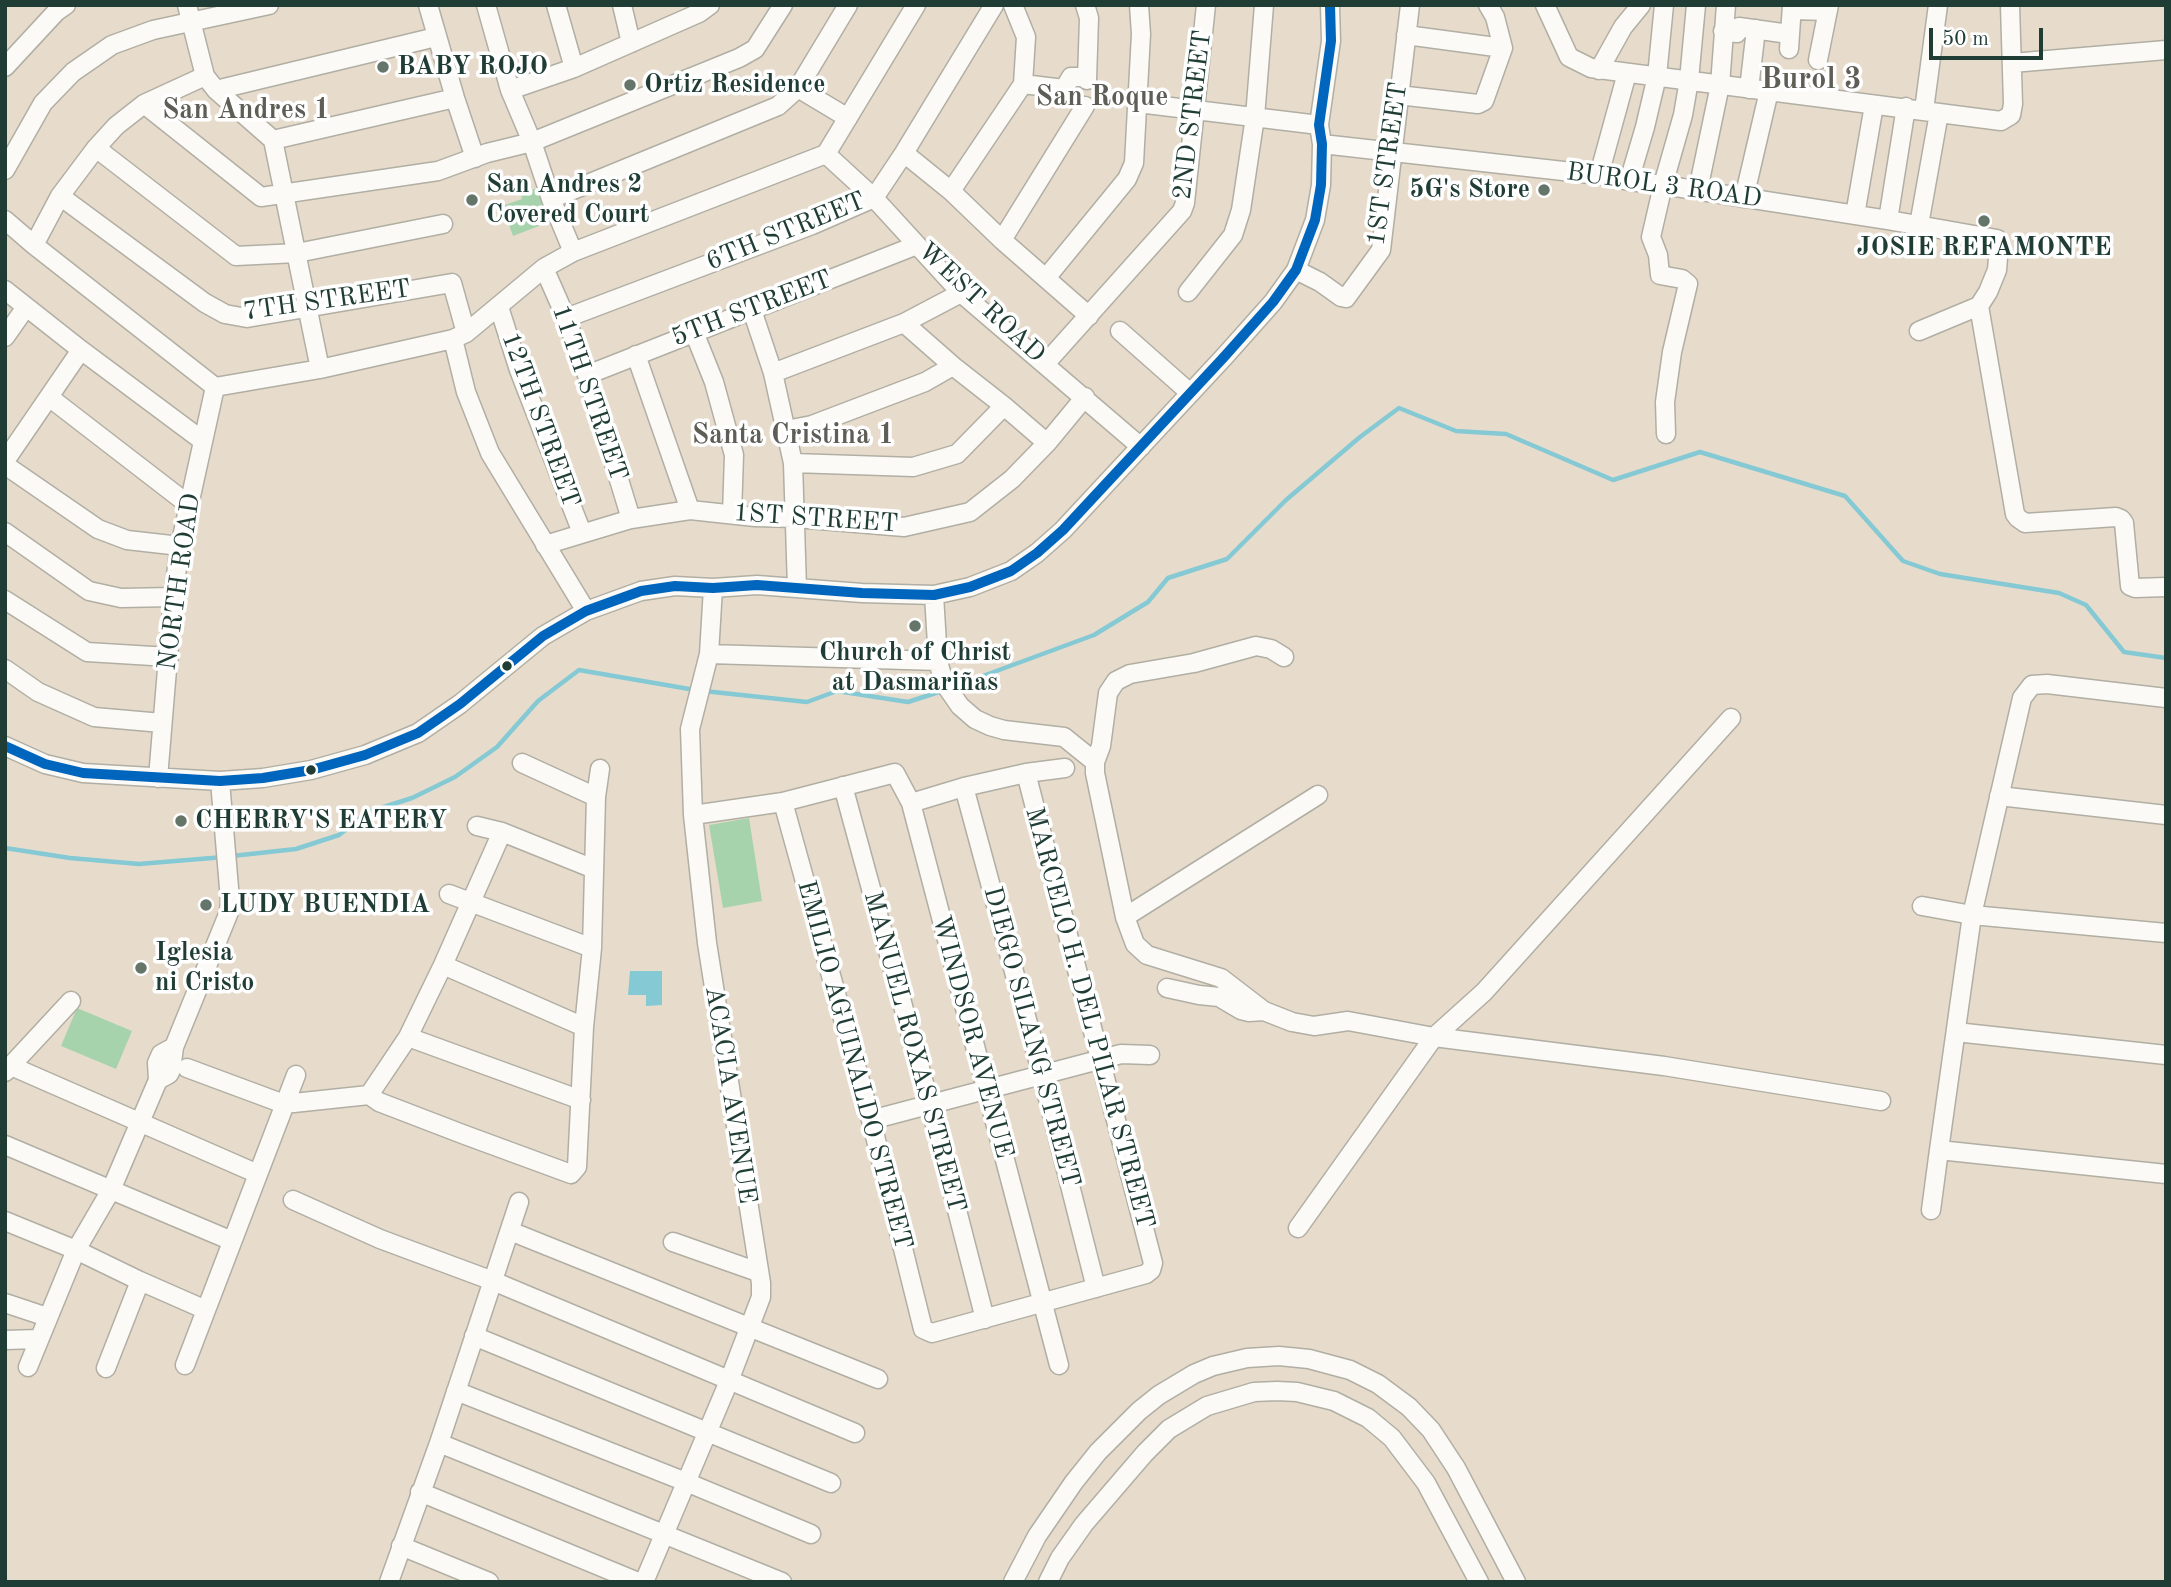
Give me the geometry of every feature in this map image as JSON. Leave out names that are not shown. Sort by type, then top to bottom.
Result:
[{"type":"street","points":[[5,67],[56,12],[66,5]]},
{"type":"street","points":[[5,170],[43,103],[73,72],[112,45],[189,14],[269,5]]},
{"type":"street","points":[[428,5],[475,158]]},
{"type":"street","points":[[486,5],[510,90],[573,252]]},
{"type":"street","points":[[556,5],[574,68]]},
{"type":"street","points":[[622,5],[631,43]]},
{"type":"street","points":[[144,104],[261,197],[438,171],[531,142],[739,58],[755,48],[783,5]]},
{"type":"street","points":[[551,199],[778,106],[797,88],[848,5]]},
{"type":"street","points":[[5,220],[215,387],[320,369],[460,336],[544,268],[573,252],[827,154],[916,5]]},
{"type":"street","name":"6TH STREET","points":[[566,318],[813,225],[874,198],[994,5]]},
{"type":"street","points":[[951,191],[1023,84],[1026,37],[1013,5]]},
{"type":"street","points":[[1023,84],[1064,89],[1071,77],[1087,79],[1088,18],[1085,5]]},
{"type":"street","points":[[1046,278],[1128,179],[1134,163],[1141,34],[1139,5]]},
{"type":"street","name":"2ND STREET","points":[[1045,364],[1182,211],[1188,195],[1206,5]]},
{"type":"street","points":[[1188,292],[1233,235],[1241,209],[1255,117],[1264,5]]},
{"type":"street","points":[[5,746],[45,764],[83,773],[220,781],[311,770],[365,755],[418,733],[460,704],[543,636],[586,611],[641,591],[675,586],[713,588],[757,585],[862,593],[934,594],[970,587],[1011,571],[1063,530],[1224,357],[1273,302],[1296,270],[1315,220],[1321,186],[1322,145],[1319,125],[1331,41],[1330,5]]},
{"type":"street","name":"1ST STREET","points":[[1296,270],[1346,298],[1381,250],[1410,5]]},
{"type":"street","points":[[1398,95],[1481,103],[1486,97],[1503,48],[1495,17],[1488,5]]},
{"type":"street","points":[[1599,70],[1623,27],[1641,5]]},
{"type":"street","points":[[1629,181],[1657,76],[1664,5]]},
{"type":"street","points":[[1666,434],[1665,402],[1672,352],[1688,284],[1682,279],[1660,275],[1658,255],[1651,237],[1662,185],[1680,129],[1689,80],[1696,5]]},
{"type":"street","points":[[1698,190],[1720,85],[1726,5]]},
{"type":"street","points":[[1919,225],[1923,110],[1938,5]]},
{"type":"street","points":[[1549,7],[1569,57],[1599,70],[2001,121],[2011,115],[2014,104],[2010,5]]},
{"type":"street","points":[[510,90],[574,68],[702,8]]},
{"type":"street","points":[[1723,31],[1737,33],[1739,27],[1756,29],[1789,41],[1792,8],[1828,8],[1818,60]]},
{"type":"street","points":[[189,14],[211,83],[273,140],[320,369]]},
{"type":"street","points":[[1749,89],[1756,29]]},
{"type":"street","points":[[1406,35],[1503,48]]},
{"type":"street","points":[[34,245],[60,196],[96,148],[116,126],[144,104],[211,83],[436,37]]},
{"type":"street","points":[[2012,63],[2166,50]]},
{"type":"street","points":[[1599,175],[1627,74]]},
{"type":"street","points":[[797,88],[848,118]]},
{"type":"street","points":[[1744,198],[1769,91]]},
{"type":"street","points":[[273,140],[455,98]]},
{"type":"street","points":[[1138,103],[1319,125]]},
{"type":"street","points":[[1856,215],[1874,104]]},
{"type":"street","points":[[1002,240],[1085,106]]},
{"type":"street","points":[[1888,220],[1923,110]]},
{"type":"street","name":"BUROL 3 ROAD","points":[[1322,145],[1599,175],[1990,237],[1997,239],[1999,246],[1997,270],[1979,306]]},
{"type":"street","points":[[96,148],[236,256],[297,253],[443,224]]},
{"type":"street","points":[[904,153],[951,191],[1088,316]]},
{"type":"street","name":"WEST ROAD","points":[[827,154],[874,198],[961,293],[1141,447]]},
{"type":"street","name":"7TH STREET","points":[[60,196],[205,303],[225,314],[247,318],[452,283],[460,336]]},
{"type":"street","name":"5TH STREET","points":[[587,375],[917,245]]},
{"type":"street","name":"11TH STREET","points":[[544,268],[587,375],[631,519]]},
{"type":"street","points":[[5,290],[203,441]]},
{"type":"street","points":[[773,373],[904,323],[961,293]]},
{"type":"street","points":[[1919,331],[1979,306],[2015,514],[2025,523],[2116,517],[2121,519],[2124,523],[2130,586],[2166,587]]},
{"type":"street","points":[[5,337],[26,307]]},
{"type":"street","name":"12TH STREET","points":[[499,307],[519,369],[582,533]]},
{"type":"street","points":[[752,310],[773,373],[793,463],[797,588]]},
{"type":"street","points":[[904,323],[1047,443]]},
{"type":"street","points":[[1120,331],[1189,393]]},
{"type":"street","points":[[694,332],[714,382],[734,455],[732,514]]},
{"type":"street","points":[[460,336],[466,392],[490,453],[586,611]]},
{"type":"street","points":[[81,350],[5,463],[98,529],[127,540],[180,546]]},
{"type":"street","points":[[636,355],[690,510]]},
{"type":"street","points":[[786,430],[812,425],[913,387],[953,366]]},
{"type":"street","name":"NORTH ROAD","points":[[159,778],[173,597],[180,546],[215,387]]},
{"type":"street","points":[[48,397],[189,505]]},
{"type":"street","name":"1ST STREET","points":[[545,545],[631,519],[690,510],[904,527],[970,512],[1012,480],[1085,397]]},
{"type":"street","points":[[793,463],[912,467],[957,454],[1004,406]]},
{"type":"street","points":[[5,532],[89,591],[121,598],[173,597]]},
{"type":"street","name":"ACACIA AVENUE","points":[[644,1582],[729,1381],[761,1297],[761,1283],[706,943],[693,815],[690,741],[709,654],[713,588]]},
{"type":"street","points":[[934,594],[938,661],[944,683],[960,706],[975,719],[1004,730],[1064,737],[1095,762]]},
{"type":"street","points":[[5,600],[87,652],[169,657]]},
{"type":"street","points":[[1284,657],[1271,649],[1256,646],[1194,663],[1130,674],[1116,681],[1108,694],[1095,772],[1125,917],[1135,944],[1147,955],[1221,978],[1264,1011],[1292,1022],[1314,1026],[1348,1021],[1434,1037],[1664,1066],[1881,1101]]},
{"type":"street","points":[[709,654],[938,661]]},
{"type":"street","points":[[5,669],[38,692],[93,717],[162,723]]},
{"type":"street","points":[[1931,1210],[1972,915],[2022,698],[2032,685],[2047,684],[2166,698]]},
{"type":"street","points":[[1298,1228],[1434,1037],[1483,992],[1731,718]]},
{"type":"street","points":[[522,763],[596,797]]},
{"type":"street","points":[[911,803],[964,788],[1065,768]]},
{"type":"street","points":[[187,1068],[284,1104],[369,1096],[571,1174],[577,1167],[584,1027],[592,948],[596,797],[600,769]]},
{"type":"street","name":"WINDSOR AVENUE","points":[[843,786],[895,773],[911,803],[1059,1366]]},
{"type":"street","name":"MARCELO H. DEL PILAR STREET","points":[[1026,774],[1153,1263],[1146,1274],[1096,1288]]},
{"type":"street","points":[[29,1367],[76,1250],[111,1190],[159,1080],[171,1070],[174,1046],[226,923],[230,900],[220,781]]},
{"type":"street","points":[[693,815],[783,802],[843,786]]},
{"type":"street","name":"MANUEL ROXAS STREET","points":[[843,786],[985,1319]]},
{"type":"street","name":"DIEGO SILANG STREET","points":[[964,788],[1042,1075],[1096,1288]]},
{"type":"street","points":[[1125,917],[1318,795]]},
{"type":"street","points":[[1999,796],[2166,816]]},
{"type":"street","name":"EMILIO AGUINALDO STREET","points":[[783,802],[871,1120],[923,1329],[932,1333],[985,1319]]},
{"type":"street","points":[[477,826],[502,832],[594,869]]},
{"type":"street","points":[[369,1096],[408,1037],[502,832]]},
{"type":"street","points":[[449,894],[592,948]]},
{"type":"street","points":[[1922,906],[1972,915],[2166,933]]},
{"type":"street","points":[[443,965],[584,1027]]},
{"type":"street","points":[[1167,988],[1219,997],[1249,1012],[1264,1011]]},
{"type":"street","points":[[71,1001],[8,1069],[258,1174]]},
{"type":"street","points":[[1956,1032],[2166,1055]]},
{"type":"street","points":[[408,1037],[581,1100]]},
{"type":"street","points":[[871,1120],[1121,1054],[1150,1055]]},
{"type":"street","points":[[185,1365],[296,1075]]},
{"type":"street","points":[[5,1145],[232,1241]]},
{"type":"street","points":[[1939,1150],[2166,1174]]},
{"type":"street","points":[[293,1200],[380,1239],[493,1281],[855,1433]]},
{"type":"street","points":[[389,1582],[439,1443],[519,1202]]},
{"type":"street","points":[[5,1221],[76,1250],[140,1282],[206,1310]]},
{"type":"street","points":[[510,1231],[878,1379]]},
{"type":"street","points":[[673,1242],[758,1272]]},
{"type":"street","points":[[106,1368],[140,1282]]},
{"type":"street","points":[[985,1319],[1096,1288]]},
{"type":"street","points":[[5,1303],[47,1317]]},
{"type":"street","points":[[474,1336],[831,1483]]},
{"type":"street","points":[[5,1340],[38,1339]]},
{"type":"street","points":[[1013,1582],[1037,1536],[1074,1482],[1139,1411],[1159,1395],[1213,1366],[1247,1358],[1279,1356],[1308,1359],[1350,1370],[1378,1384],[1409,1407],[1431,1430],[1456,1468],[1516,1582]]},
{"type":"street","points":[[456,1391],[811,1534]]},
{"type":"street","points":[[1048,1582],[1060,1558],[1084,1524],[1169,1429],[1207,1406],[1242,1395],[1278,1391],[1297,1392],[1334,1401],[1368,1418],[1392,1438],[1426,1483],[1479,1582]]},
{"type":"street","points":[[439,1443],[782,1582]]},
{"type":"street","points":[[420,1492],[638,1582]]},
{"type":"street","points":[[401,1546],[459,1576],[489,1582]]},
{"type":"green space","points":[[544,185],[557,219],[513,236],[502,206],[522,199],[521,194]]},
{"type":"green space","points":[[749,818],[762,901],[723,908],[709,825]]},
{"type":"green space","points":[[77,1008],[132,1031],[116,1069],[61,1046]]},
{"type":"water","points":[[630,971],[662,971],[662,1005],[646,1006],[646,995],[628,995]]},
{"type":"waterway","points":[[953,687],[1094,635],[1148,602],[1168,578],[1227,559],[1286,500],[1360,437],[1399,408],[1456,431],[1506,434],[1613,480],[1700,452],[1845,496],[1903,561],[1940,574],[2059,593],[2086,605],[2124,652],[2166,658]]},
{"type":"waterway","points":[[232,856],[296,849],[339,835],[368,812],[412,798],[455,777],[497,747],[538,701],[579,670],[695,690]]},
{"type":"waterway","points":[[704,691],[807,702],[837,691],[908,702],[945,690]]},
{"type":"waterway","points":[[5,848],[70,858],[139,864],[224,857]]},
{"type":"transit line","points":[[5,746],[45,764],[83,773],[220,781],[263,778],[311,770],[365,755],[418,733],[460,704],[543,636],[586,611],[641,591],[675,586],[713,588],[757,585],[934,595],[970,587],[1011,571],[1063,530],[1224,357],[1273,302],[1296,270],[1315,220],[1321,185],[1322,144],[1319,125],[1331,41],[1330,5]]},
{"type":"place","name":"BABY ROJO","points":[[383,67]]},
{"type":"place","name":"Ortiz Residence","points":[[630,85]]},
{"type":"place","name":"5G's Store","points":[[1544,190]]},
{"type":"place","name":"San Andres 2 Covered Court","points":[[472,200]]},
{"type":"place","name":"JOSIE REFAMONTE","points":[[1984,221]]},
{"type":"place","name":"Church of Christ at Dasmariñas","points":[[915,626]]},
{"type":"place","name":"CHERRY'S EATERY","points":[[181,821]]},
{"type":"place","name":"LUDY BUENDIA","points":[[206,905]]},
{"type":"place","name":"Iglesia ni Cristo","points":[[141,968]]},
{"type":"district","name":"Burol 3","points":[[1811,80]]},
{"type":"district","name":"San Roque","points":[[1102,98]]},
{"type":"district","name":"San Andres 1","points":[[246,111]]},
{"type":"district","name":"Santa Cristina 1","points":[[793,436]]}]
